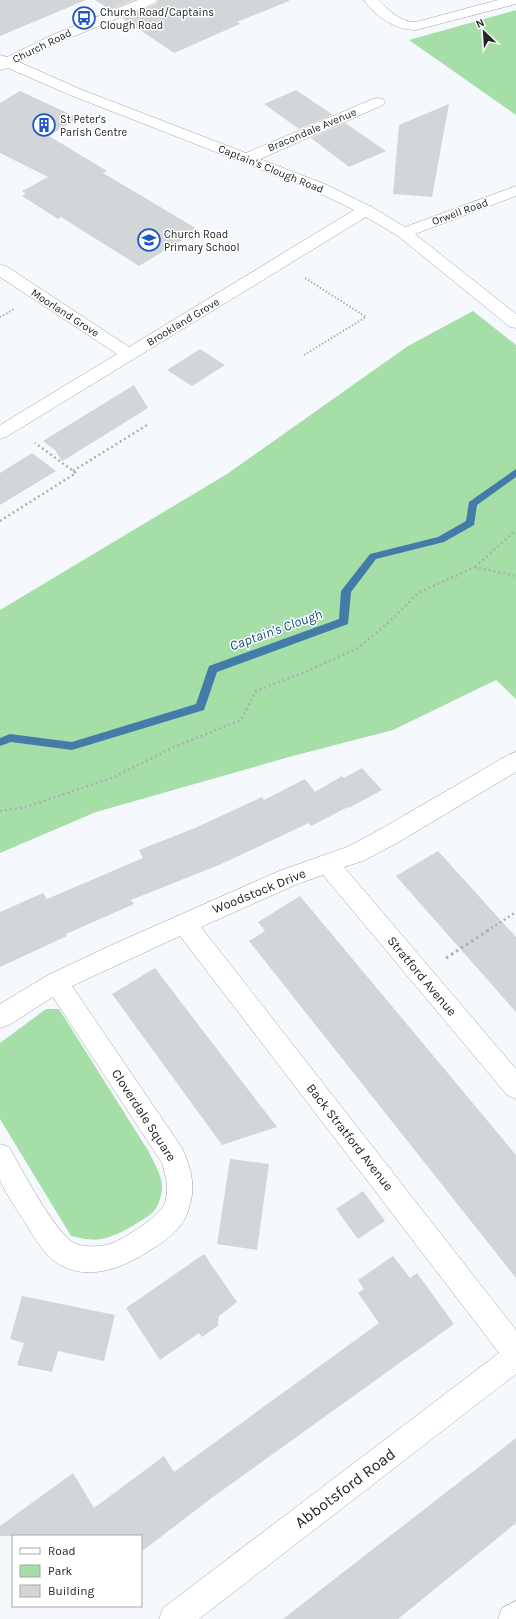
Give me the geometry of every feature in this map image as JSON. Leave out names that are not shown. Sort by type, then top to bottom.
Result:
[{"type":"street","name":"Church Road","points":[[3,62],[70,32],[150,0]]},
{"type":"street","points":[[371,0],[396,23],[416,26],[514,0]]},
{"type":"street","name":"Captain's Clough Road","points":[[3,62],[75,92],[319,187],[366,210],[404,233],[516,323]]},
{"type":"street","name":"Bracondale Avenue","points":[[246,159],[378,102]]},
{"type":"street","name":"Orwell Road","points":[[404,233],[516,191]]},
{"type":"street","name":"Brookland Grove","points":[[6,430],[366,210]]},
{"type":"street","name":"Moorland Grove","points":[[0,270],[130,355]]},
{"type":"street","name":"Woodstock Drive","points":[[0,1017],[56,982],[184,923],[287,878],[328,865],[355,854],[389,836],[516,761]]},
{"type":"street","name":"Stratford Avenue","points":[[328,865],[516,1087]]},
{"type":"street","name":"Back Stratford Avenue","points":[[184,923],[516,1352]]},
{"type":"street","name":"Cloverdale Square","points":[[0,1156],[47,1234],[63,1252],[86,1260],[110,1257],[136,1245],[161,1228],[174,1212],[180,1194],[180,1175],[173,1157],[56,982]]},
{"type":"street","name":"Abbotsford Road","points":[[174,1619],[516,1357]]},
{"type":"street","points":[[512,1619],[516,1616]]},
{"type":"path","points":[[281,262],[366,317],[304,355]]},
{"type":"path","points":[[73,471],[147,425]]},
{"type":"path","points":[[0,521],[76,473],[6,430]]},
{"type":"path","points":[[0,811],[26,807],[112,778],[174,747],[240,720],[256,691],[358,648],[389,622],[418,593],[475,567],[516,530]]},
{"type":"path","points":[[475,567],[516,576]]},
{"type":"path","points":[[421,975],[516,912]]},
{"type":"green space","points":[[516,10],[516,115],[409,40]]},
{"type":"green space","points":[[473,311],[516,345],[516,699],[496,680],[393,730],[289,757],[96,812],[0,853],[0,610],[227,474],[408,346]]},
{"type":"green space","points":[[46,1009],[59,1009],[149,1152],[161,1178],[161,1193],[155,1210],[130,1228],[107,1238],[94,1240],[71,1236],[0,1119],[0,1043]]},
{"type":"building","points":[[0,0],[86,0],[0,36]]},
{"type":"building","points":[[95,0],[134,0],[110,10]]},
{"type":"building","points":[[158,0],[289,1],[237,22],[240,24],[174,53],[122,18],[156,4]]},
{"type":"building","points":[[296,90],[333,115],[299,129],[264,104]]},
{"type":"building","points":[[20,91],[78,118],[49,136],[107,171],[103,173],[199,230],[139,266],[61,217],[58,219],[22,196],[26,194],[22,191],[48,177],[0,153],[0,103]]},
{"type":"building","points":[[449,104],[432,197],[393,194],[399,125]]},
{"type":"building","points":[[345,123],[386,151],[349,167],[311,138]]},
{"type":"building","points":[[200,349],[225,365],[192,386],[167,370]]},
{"type":"building","points":[[134,385],[148,408],[66,459],[62,461],[55,450],[43,441]]},
{"type":"building","points":[[32,453],[56,471],[0,505],[0,473]]},
{"type":"building","points":[[362,768],[382,790],[311,826],[309,823],[219,865],[131,900],[134,904],[66,934],[67,936],[0,967],[0,912],[43,893],[47,899],[143,858],[139,850],[195,828],[262,797],[264,800],[305,779],[315,792],[342,776],[344,778]]},
{"type":"building","points":[[438,851],[516,937],[516,1012],[396,876]]},
{"type":"building","points":[[300,896],[516,1155],[516,1278],[249,941],[265,931],[258,922]]},
{"type":"building","points":[[155,968],[277,1127],[222,1145],[112,994]]},
{"type":"building","points":[[230,1159],[269,1164],[257,1250],[217,1244]]},
{"type":"building","points":[[363,1191],[385,1221],[358,1239],[336,1209]]},
{"type":"building","points":[[204,1254],[237,1302],[219,1316],[218,1326],[202,1337],[199,1333],[160,1360],[126,1308]]},
{"type":"building","points":[[393,1256],[410,1278],[417,1273],[454,1324],[213,1497],[142,1551],[142,1535],[0,1536],[0,1526],[73,1473],[94,1508],[164,1456],[174,1472],[379,1323],[358,1293],[364,1289],[358,1280]]},
{"type":"building","points":[[22,1296],[115,1315],[104,1361],[58,1351],[52,1372],[17,1365],[24,1343],[10,1339]]},
{"type":"building","points":[[516,1438],[516,1523],[398,1619],[283,1619]]},
{"type":"waterway","name":"Captain's Clough","points":[[0,742],[10,738],[72,746],[200,707],[213,669],[344,621],[346,591],[373,556],[441,540],[471,523],[472,504],[516,472]]},
{"type":"place","name":"Church Road/Captains Clough Road","points":[[84,18]]},
{"type":"place","name":"St Peter's Parish Centre","points":[[44,125]]},
{"type":"place","name":"Church Road Primary School","points":[[149,240]]}]
